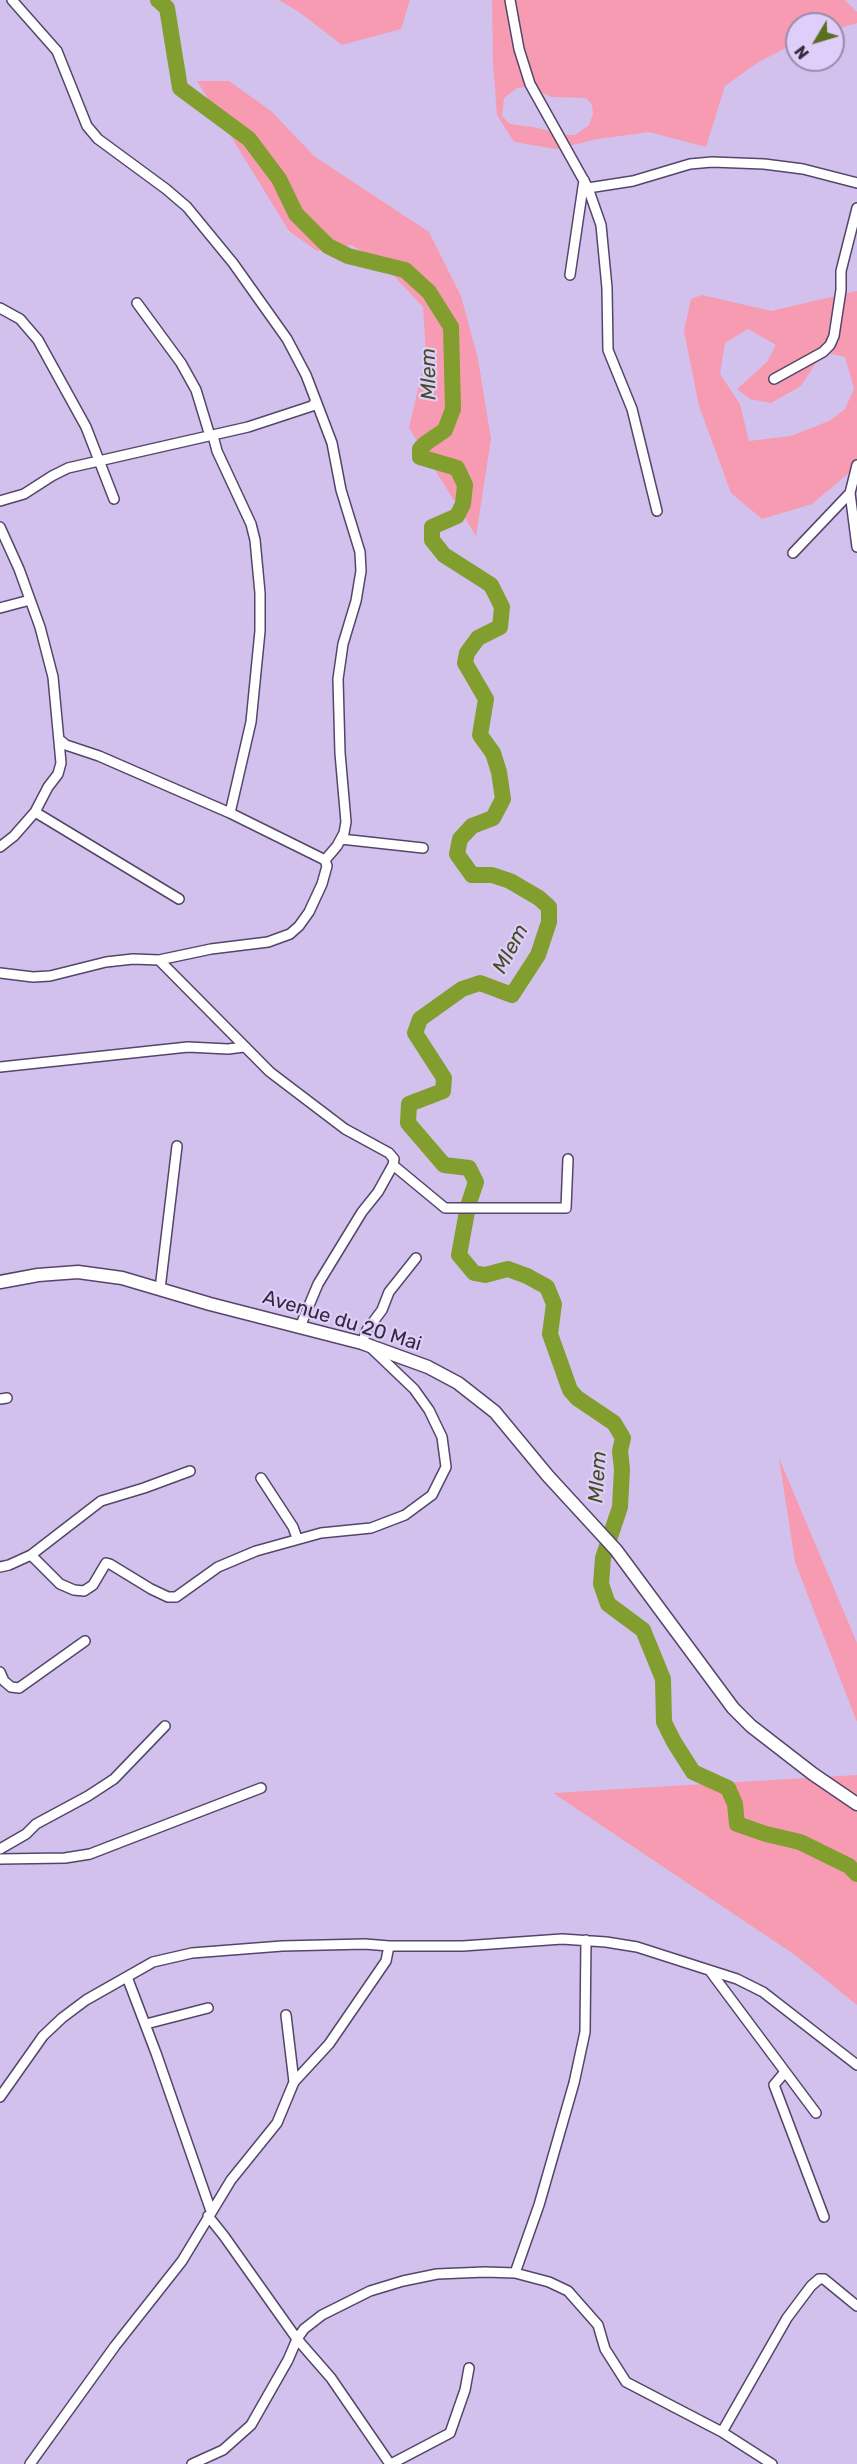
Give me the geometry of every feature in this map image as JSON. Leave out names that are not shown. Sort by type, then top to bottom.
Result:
[{"type":"main road","name":"Avenue du 20 Mai","points":[[0,1282],[38,1275],[78,1272],[122,1278],[210,1304],[365,1344],[428,1367],[458,1383],[484,1402],[611,1545],[733,1708],[751,1726],[813,1774],[857,1804]]},
{"type":"street","points":[[12,0],[57,51],[87,126],[98,139],[187,207],[233,263],[287,339],[306,375],[332,443],[349,524],[360,552],[360,562],[356,602],[343,644],[338,679],[340,753],[346,822],[341,839],[325,860]]},
{"type":"street","points":[[510,0],[519,49],[530,84],[586,184],[601,225],[607,288],[608,350],[632,409],[657,511]]},
{"type":"street","points":[[586,184],[633,181],[690,164],[712,162],[764,164],[803,169],[857,183]]},
{"type":"street","points":[[570,275],[586,184]]},
{"type":"street","points":[[774,379],[823,352],[830,345],[834,336],[841,271],[857,208]]},
{"type":"street","points":[[137,303],[162,335],[196,390],[217,451],[251,524],[255,540],[260,593],[260,631],[251,722],[230,813]]},
{"type":"street","points":[[0,308],[20,319],[38,340],[69,393],[101,462],[114,499]]},
{"type":"street","points":[[0,501],[24,494],[68,468],[212,436],[300,411],[312,406],[316,401]]},
{"type":"street","points":[[857,465],[850,493],[857,547]]},
{"type":"street","points":[[793,553],[850,493]]},
{"type":"street","points":[[0,527],[8,541],[30,600],[53,677],[61,763],[58,774],[48,787],[35,812],[14,836],[0,847]]},
{"type":"street","points":[[0,608],[30,600]]},
{"type":"street","points":[[0,973],[33,977],[50,976],[106,962],[133,959],[159,960],[211,949],[268,942],[290,934],[299,926],[315,898],[327,866],[325,860],[230,813],[99,756],[66,745],[60,740]]},
{"type":"street","points":[[35,812],[179,899]]},
{"type":"street","points":[[341,839],[423,848]]},
{"type":"street","points":[[159,960],[270,1072],[310,1105],[345,1129],[389,1153],[394,1159],[393,1165],[318,1284],[300,1327]]},
{"type":"street","points":[[0,1067],[188,1047],[228,1049],[244,1047]]},
{"type":"street","points":[[160,1288],[177,1146]]},
{"type":"street","points":[[393,1165],[445,1208],[567,1208],[568,1159]]},
{"type":"street","points":[[31,1555],[60,1584],[74,1590],[84,1591],[93,1585],[106,1563],[151,1589],[168,1597],[176,1597],[218,1567],[256,1551],[297,1538],[371,1527],[405,1515],[432,1495],[446,1467],[442,1437],[429,1410],[414,1389],[365,1344],[370,1324],[382,1310],[388,1292],[416,1258]]},
{"type":"street","points":[[0,1567],[31,1555],[101,1501],[190,1471]]},
{"type":"street","points":[[261,1478],[297,1538]]},
{"type":"street","points":[[0,1672],[4,1681],[11,1687],[19,1689],[85,1641]]},
{"type":"street","points":[[0,1849],[26,1834],[36,1824],[114,1779],[165,1726]]},
{"type":"street","points":[[0,1859],[65,1858],[90,1854],[261,1788]]},
{"type":"street","points":[[515,2273],[539,2205],[576,2073],[585,2032],[586,1940]]},
{"type":"street","points":[[0,2097],[43,2036],[86,2000],[153,1962],[192,1953],[282,1946],[365,1944],[463,1946],[515,1941],[586,1940],[637,1947],[737,1979],[763,1992],[857,2065]]},
{"type":"street","points":[[30,2464],[115,2346],[182,2261],[231,2180],[277,2123],[294,2082],[329,2044],[386,1961],[389,1946]]},
{"type":"street","points":[[710,1970],[816,2114]]},
{"type":"street","points":[[127,1977],[146,2024],[209,2213],[297,2339],[331,2378],[390,2464],[450,2433],[465,2390],[469,2368]]},
{"type":"street","points":[[146,2024],[208,2008]]},
{"type":"street","points":[[286,2015],[294,2082]]},
{"type":"street","points":[[785,2072],[774,2085],[824,2217]]},
{"type":"street","points":[[192,2464],[223,2450],[251,2425],[288,2360],[297,2339],[304,2329],[322,2315],[370,2291],[437,2274],[515,2273],[549,2282],[568,2291],[598,2325],[605,2349],[626,2382],[722,2432],[772,2464]]},
{"type":"street","points":[[722,2432],[787,2318],[811,2286],[819,2279],[824,2279],[857,2306]]},
{"type":"shaded area","points":[[279,0],[410,0],[401,29],[342,45],[299,12]]},
{"type":"shaded area","points":[[492,0],[845,0],[857,12],[857,23],[845,26],[845,12],[785,12],[785,48],[757,63],[725,86],[706,147],[649,132],[598,139],[556,149],[514,142],[497,115]],"holes":[[[526,87],[552,97],[586,98],[592,105],[593,114],[589,125],[575,135],[510,124],[502,116],[504,98],[517,88]]]},
{"type":"shaded area","points":[[197,81],[229,81],[271,111],[314,156],[429,232],[461,296],[478,359],[491,439],[476,536],[409,428],[426,354],[423,307],[382,263],[351,245],[317,251],[289,231]]},
{"type":"shaded area","points":[[857,291],[857,466],[812,504],[762,519],[731,493],[699,406],[684,331],[691,299],[702,295],[771,311]],"holes":[[[748,329],[776,345],[767,362],[737,389],[750,399],[771,403],[801,386],[823,352],[845,357],[854,389],[845,409],[829,421],[791,436],[749,441],[740,404],[720,374],[725,343]]]},
{"type":"shaded area","points":[[779,1458],[857,1643],[857,1722],[795,1562]]},
{"type":"shaded area","points":[[857,1775],[857,2005],[795,1955],[553,1793]]},
{"type":"waterway","name":"Mlem","points":[[158,0],[167,8],[180,88],[249,139],[279,179],[296,214],[328,246],[348,256],[405,270],[429,292],[451,327],[453,409],[445,430],[420,449],[420,457],[457,468],[465,485],[463,504],[457,516],[432,527],[432,540],[444,555],[491,585],[502,607],[500,627],[478,638],[467,653],[465,663],[486,699],[480,735],[493,753],[499,772],[503,799],[493,818],[472,826],[460,839],[457,854],[472,875],[492,875],[510,881],[539,898],[549,907],[549,922],[538,955],[512,995],[480,983],[462,989],[420,1019],[415,1033],[444,1078],[443,1091],[409,1104],[408,1123],[444,1165],[469,1168],[476,1182],[468,1206],[459,1255],[474,1273],[485,1275],[508,1269],[547,1287],[554,1304],[550,1334],[570,1390],[577,1398],[614,1423],[623,1438],[620,1451],[622,1469],[620,1507],[603,1558],[601,1584],[608,1604],[643,1630],[663,1679],[664,1722],[674,1742],[693,1772],[728,1788],[735,1804],[737,1824],[800,1842],[849,1866],[857,1874]]}]
